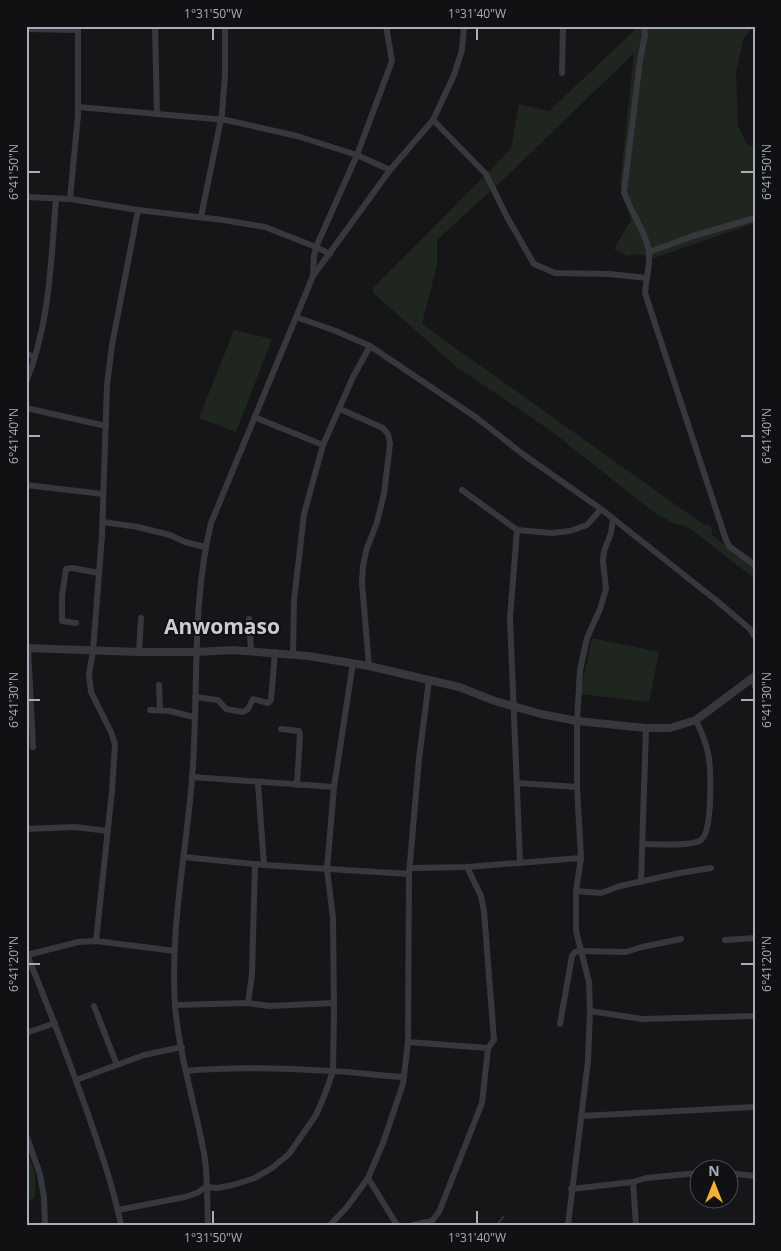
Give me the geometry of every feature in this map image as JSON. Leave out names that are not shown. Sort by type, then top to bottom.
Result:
[{"type":"street","points":[[155,26],[157,114]]},
{"type":"street","points":[[201,216],[221,119],[226,75],[225,26]]},
{"type":"street","points":[[208,1225],[204,1155],[186,1071],[175,1005],[177,906],[192,777],[196,652],[205,547],[210,522],[296,317],[312,276],[316,247],[358,155],[392,61],[386,26]]},
{"type":"street","points":[[312,276],[390,170],[433,120],[454,75],[462,50],[464,26]]},
{"type":"street","points":[[562,26],[562,73]]},
{"type":"street","points":[[644,26],[645,35],[638,69],[624,192],[628,206],[642,230],[650,252],[645,293],[726,540],[730,547],[755,565]]},
{"type":"street","points":[[26,29],[78,28],[78,107],[70,199]]},
{"type":"street","points":[[78,107],[221,119],[297,136],[358,155],[390,170]]},
{"type":"street","points":[[433,120],[486,174],[510,223],[534,264],[555,273],[610,274],[647,278]]},
{"type":"street","points":[[26,197],[70,199],[138,210],[201,216],[265,227],[330,254]]},
{"type":"street","points":[[26,382],[35,357],[48,292],[56,199]]},
{"type":"street","points":[[96,941],[115,744],[90,687],[89,674],[93,652],[103,522],[107,385],[112,345],[138,210]]},
{"type":"street","points":[[650,252],[693,236],[755,218]]},
{"type":"street","points":[[296,317],[370,346],[477,418],[524,455],[601,509],[724,607],[750,629],[755,637]]},
{"type":"street","points":[[293,654],[294,601],[304,514],[323,445],[353,376],[370,346]]},
{"type":"street","points":[[26,354],[35,357]]},
{"type":"street","points":[[26,408],[106,426]]},
{"type":"street","points":[[340,409],[383,428],[388,434],[390,444],[384,494],[362,566],[369,666]]},
{"type":"street","points":[[254,417],[323,445]]},
{"type":"street","points":[[27,486],[103,494]]},
{"type":"street","points":[[462,490],[517,530],[552,533],[570,531],[587,525],[601,509]]},
{"type":"street","points":[[568,1225],[588,1061],[590,1012],[589,982],[576,931],[576,890],[580,858],[577,721],[580,670],[587,638],[600,609],[606,589],[603,561],[604,551],[611,533],[613,519]]},
{"type":"street","points":[[103,522],[138,526],[205,547]]},
{"type":"street","points":[[517,530],[510,618],[520,863]]},
{"type":"street","points":[[76,623],[62,621],[62,596],[66,569],[72,568],[99,573]]},
{"type":"street","points":[[139,652],[141,618]]},
{"type":"street","points":[[248,619],[252,651]]},
{"type":"street","points":[[33,747],[27,648],[93,652],[233,650],[293,654],[369,666],[459,687],[515,707],[577,721],[646,728],[670,728],[696,720],[753,677],[755,686]]},
{"type":"street","points":[[194,698],[218,700],[226,709],[243,712],[248,710],[253,699],[268,703],[271,700],[275,652]]},
{"type":"street","points":[[118,1210],[185,1197],[197,1193],[206,1187],[217,1188],[255,1178],[272,1168],[289,1154],[316,1115],[333,1071],[334,918],[327,869],[334,787],[353,663]]},
{"type":"street","points":[[330,1225],[347,1207],[368,1178],[383,1143],[404,1076],[408,1042],[410,871],[419,759],[429,680]]},
{"type":"street","points":[[159,685],[160,710]]},
{"type":"street","points":[[150,710],[160,710],[194,717]]},
{"type":"street","points":[[643,844],[692,843],[700,841],[704,836],[709,813],[710,771],[708,753],[696,720]]},
{"type":"street","points":[[641,882],[646,728]]},
{"type":"street","points":[[281,729],[299,731],[297,785]]},
{"type":"street","points":[[192,777],[334,787]]},
{"type":"street","points":[[258,783],[264,865]]},
{"type":"street","points":[[517,783],[577,787]]},
{"type":"street","points":[[26,829],[75,827],[108,831]]},
{"type":"street","points":[[184,857],[327,869],[410,871],[580,858]]},
{"type":"street","points":[[248,1003],[252,974],[255,864]]},
{"type":"street","points":[[413,1225],[432,1223],[439,1212],[482,1103],[488,1048],[492,1045],[495,1035],[484,911],[481,896],[466,867]]},
{"type":"street","points":[[576,890],[601,893],[620,886],[680,872],[711,868]]},
{"type":"street","points":[[725,940],[755,938]]},
{"type":"street","points":[[560,1024],[572,956],[575,952],[626,952],[648,945],[682,940]]},
{"type":"street","points":[[121,1225],[104,1160],[55,1023],[27,954],[78,942],[96,941],[175,951]]},
{"type":"street","points":[[175,1005],[248,1003],[268,1006],[334,1003]]},
{"type":"street","points":[[94,1006],[117,1065]]},
{"type":"street","points":[[590,1012],[642,1019],[755,1016]]},
{"type":"street","points":[[26,1033],[55,1023]]},
{"type":"street","points":[[408,1042],[488,1048]]},
{"type":"street","points":[[76,1080],[163,1050],[182,1047]]},
{"type":"street","points":[[186,1071],[237,1068],[333,1071],[376,1076],[404,1076]]},
{"type":"street","points":[[580,1116],[755,1107]]},
{"type":"street","points":[[26,1135],[42,1181],[45,1225]]},
{"type":"street","points":[[571,1189],[688,1174]]},
{"type":"street","points":[[738,1174],[755,1176]]},
{"type":"street","points":[[368,1178],[397,1225]]},
{"type":"street","points":[[634,1182],[636,1225]]},
{"type":"shaded area","points":[[639,26],[755,26],[743,39],[736,73],[738,126],[747,144],[755,147],[755,223],[654,258],[638,254],[627,256],[614,249],[631,220],[620,184],[634,53],[508,175],[437,240],[437,265],[422,324],[704,525],[712,528],[712,535],[755,568],[755,579],[688,527],[673,523],[652,511],[550,430],[458,368],[373,293],[373,288],[511,149],[519,104],[549,111]]},
{"type":"shaded area","points":[[234,330],[272,339],[236,432],[199,418]]},
{"type":"shaded area","points":[[592,638],[659,652],[649,702],[580,694]]},
{"type":"shaded area","points":[[26,1148],[35,1173],[35,1196],[26,1205]]},
{"type":"waterway","points":[[497,1225],[504,1216]]},
{"type":"district","name":"Anwomaso","points":[[222,626]]}]
